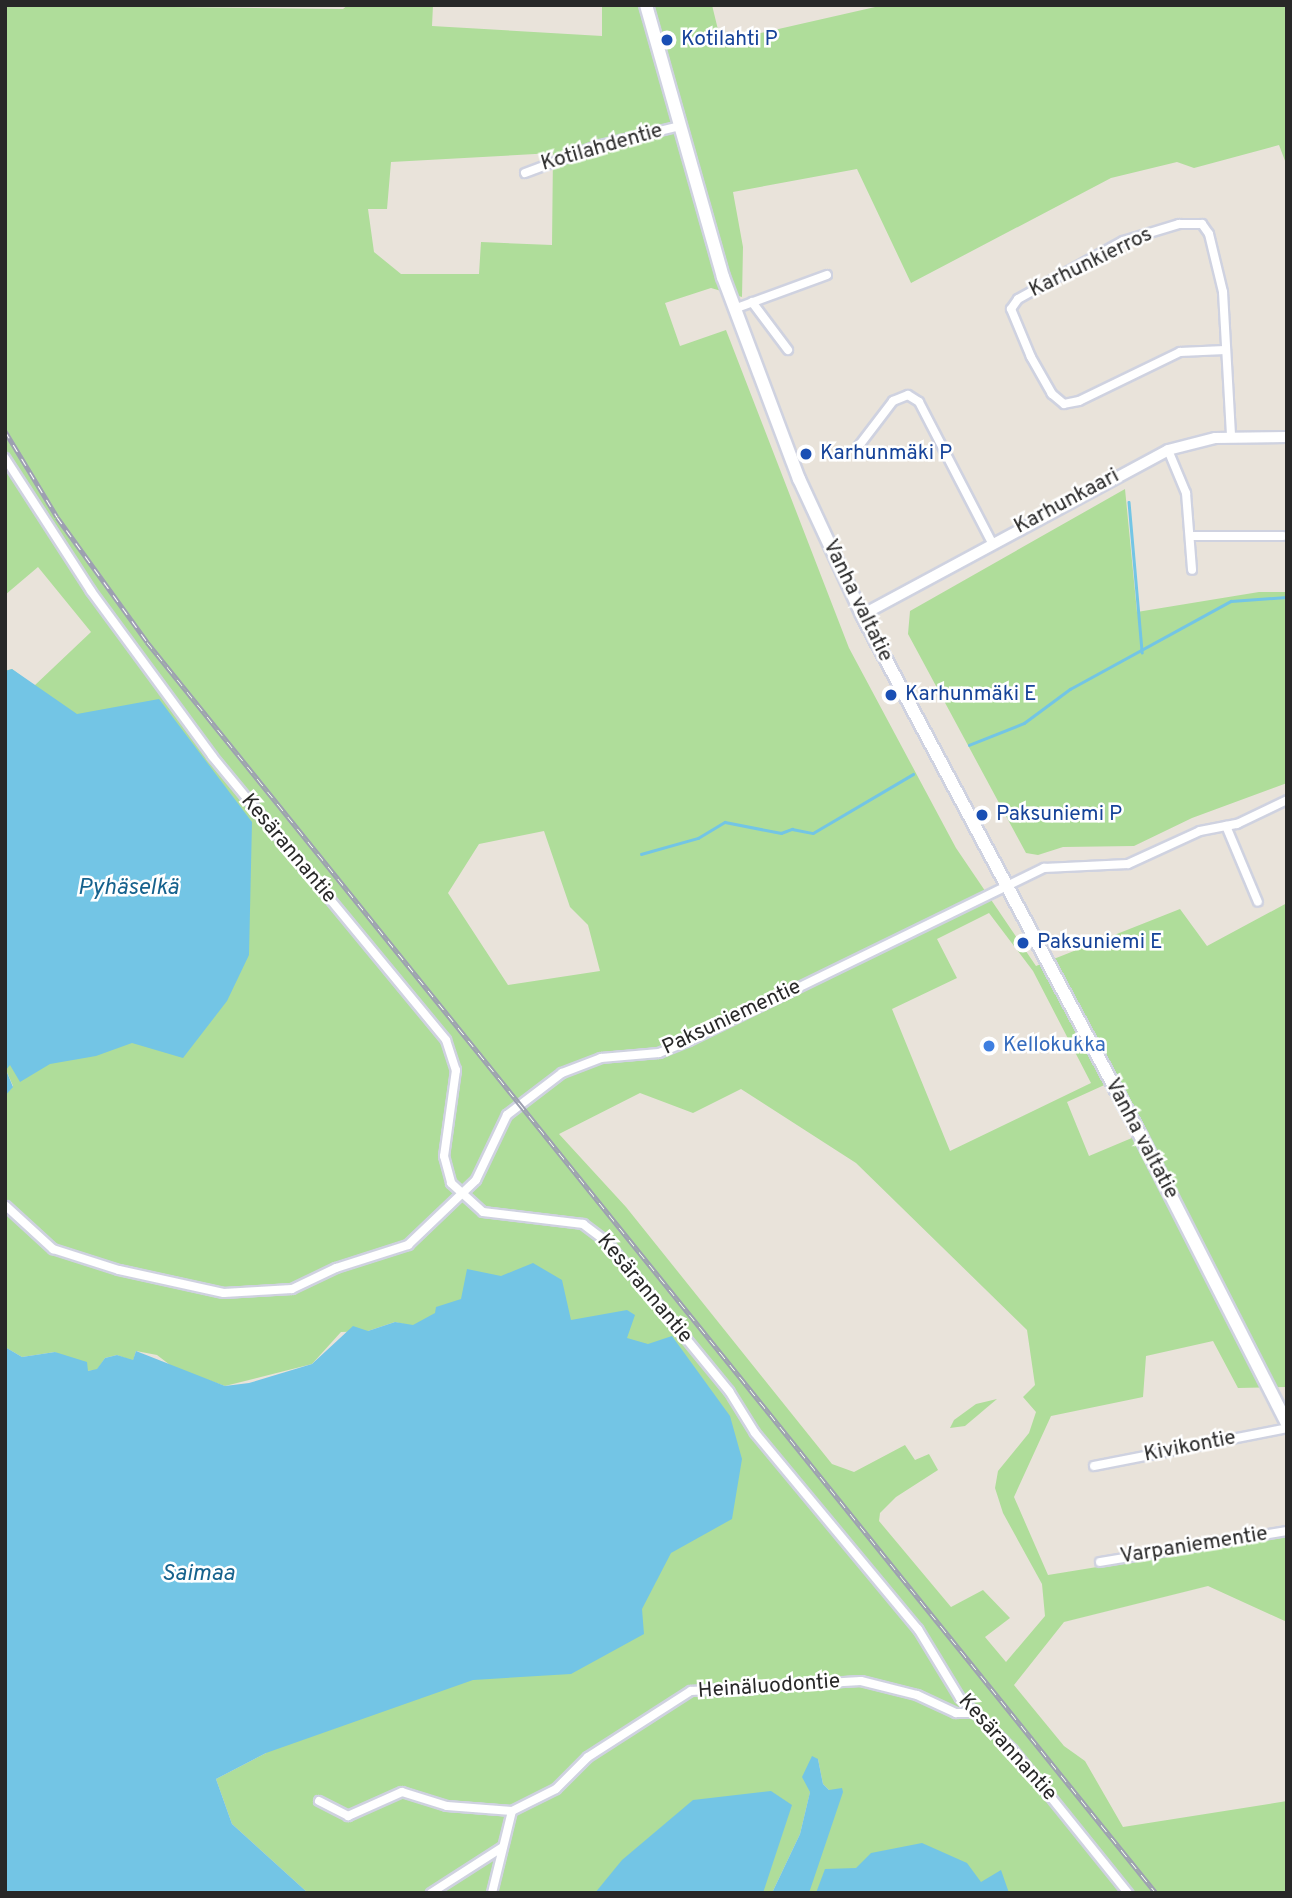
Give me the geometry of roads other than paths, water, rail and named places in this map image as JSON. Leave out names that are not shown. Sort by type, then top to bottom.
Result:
[{"type":"main road","name":"Vanha valtatie","points":[[646,5],[734,309],[799,479],[862,615],[1287,1425]]},
{"type":"street","name":"Kotilahdentie","points":[[525,173],[597,146],[680,126]]},
{"type":"street","name":"Karhunkierros","points":[[1225,350],[1180,352],[1079,401],[1064,404],[1052,394],[1031,357],[1011,309],[1018,299],[1124,242],[1179,224],[1202,224],[1209,234],[1221,280],[1231,437]]},
{"type":"street","points":[[734,309],[827,275]]},
{"type":"street","points":[[752,302],[788,350]]},
{"type":"street","points":[[858,447],[893,401],[908,395],[919,402],[992,543]]},
{"type":"street","name":"Karhunkaari","points":[[862,615],[1168,450],[1231,437],[1287,437]]},
{"type":"street","points":[[1168,450],[1183,481],[1192,570]]},
{"type":"street","name":"Kesärannantie","points":[[5,458],[91,591],[212,756],[446,1040],[456,1070],[444,1156],[451,1183],[462,1196],[496,1216],[583,1224],[607,1242],[729,1391],[755,1433],[919,1629],[960,1698],[1013,1749],[1128,1893]]},
{"type":"street","points":[[1190,536],[1283,536]]},
{"type":"street","name":"Paksuniementie","points":[[6,1206],[53,1249],[186,1287],[224,1293],[292,1289],[336,1268],[381,1257],[408,1245],[462,1196],[486,1166],[507,1115],[562,1073],[601,1058],[659,1054],[690,1041],[1044,868],[1128,864],[1200,831],[1226,826],[1287,800]]},
{"type":"street","points":[[1226,826],[1258,902]]},
{"type":"street","name":"Kivikontie","points":[[1094,1466],[1287,1425]]},
{"type":"street","name":"Varpaniementie","points":[[1100,1562],[1287,1531]]},
{"type":"street","name":"Heinäluodontie","points":[[512,1811],[556,1790],[588,1757],[691,1691],[861,1681],[917,1695],[956,1713],[975,1713]]},
{"type":"street","points":[[319,1801],[348,1816],[402,1792],[447,1806],[512,1811],[492,1893]]},
{"type":"street","points":[[431,1893],[503,1847]]},
{"type":"water","name":"Pyhäselkä","points":[[12,669],[77,714],[159,699],[252,822],[249,955],[227,1001],[183,1058],[132,1043],[96,1056],[50,1064],[20,1082],[10,1065],[6,1070],[13,1087],[5,1096],[5,671]]},
{"type":"water","name":"Saimaa","points":[[533,1263],[562,1280],[571,1320],[627,1310],[635,1315],[627,1338],[648,1344],[672,1336],[730,1416],[742,1459],[732,1519],[671,1553],[642,1609],[644,1634],[571,1674],[473,1680],[266,1753],[216,1779],[232,1824],[308,1893],[5,1893],[5,1347],[22,1357],[55,1352],[87,1362],[88,1371],[97,1369],[105,1358],[117,1355],[133,1360],[136,1351],[225,1386],[249,1383],[312,1364],[353,1326],[368,1331],[395,1322],[413,1325],[435,1313],[436,1307],[461,1299],[467,1269],[501,1276]]},
{"type":"water","points":[[812,1756],[818,1759],[823,1784],[829,1790],[842,1788],[843,1792],[809,1893],[772,1893],[800,1834],[810,1792],[802,1777]]},
{"type":"water","points":[[771,1791],[792,1805],[763,1893],[595,1893],[622,1860],[693,1800]]},
{"type":"water","points":[[922,1843],[967,1863],[981,1882],[1001,1870],[1009,1893],[816,1893],[825,1869],[856,1868],[871,1853]]},
{"type":"waterway","points":[[1129,502],[1142,652]]},
{"type":"waterway","points":[[969,745],[1024,723],[1070,689],[1231,601],[1287,597]]},
{"type":"waterway","points":[[641,854],[698,838],[725,822],[781,833],[792,829],[813,833],[913,774]]},
{"type":"railway","points":[[5,431],[57,517],[147,642],[1156,1893]]},
{"type":"place","name":"Kotilahti P","points":[[667,40]]},
{"type":"place","name":"Karhunmäki P","points":[[806,454]]},
{"type":"place","name":"Karhunmäki E","points":[[891,695]]},
{"type":"place","name":"Paksuniemi P","points":[[982,815]]},
{"type":"place","name":"Paksuniemi E","points":[[1023,943]]},
{"type":"place","name":"Kellokukka","points":[[989,1046]]}]
